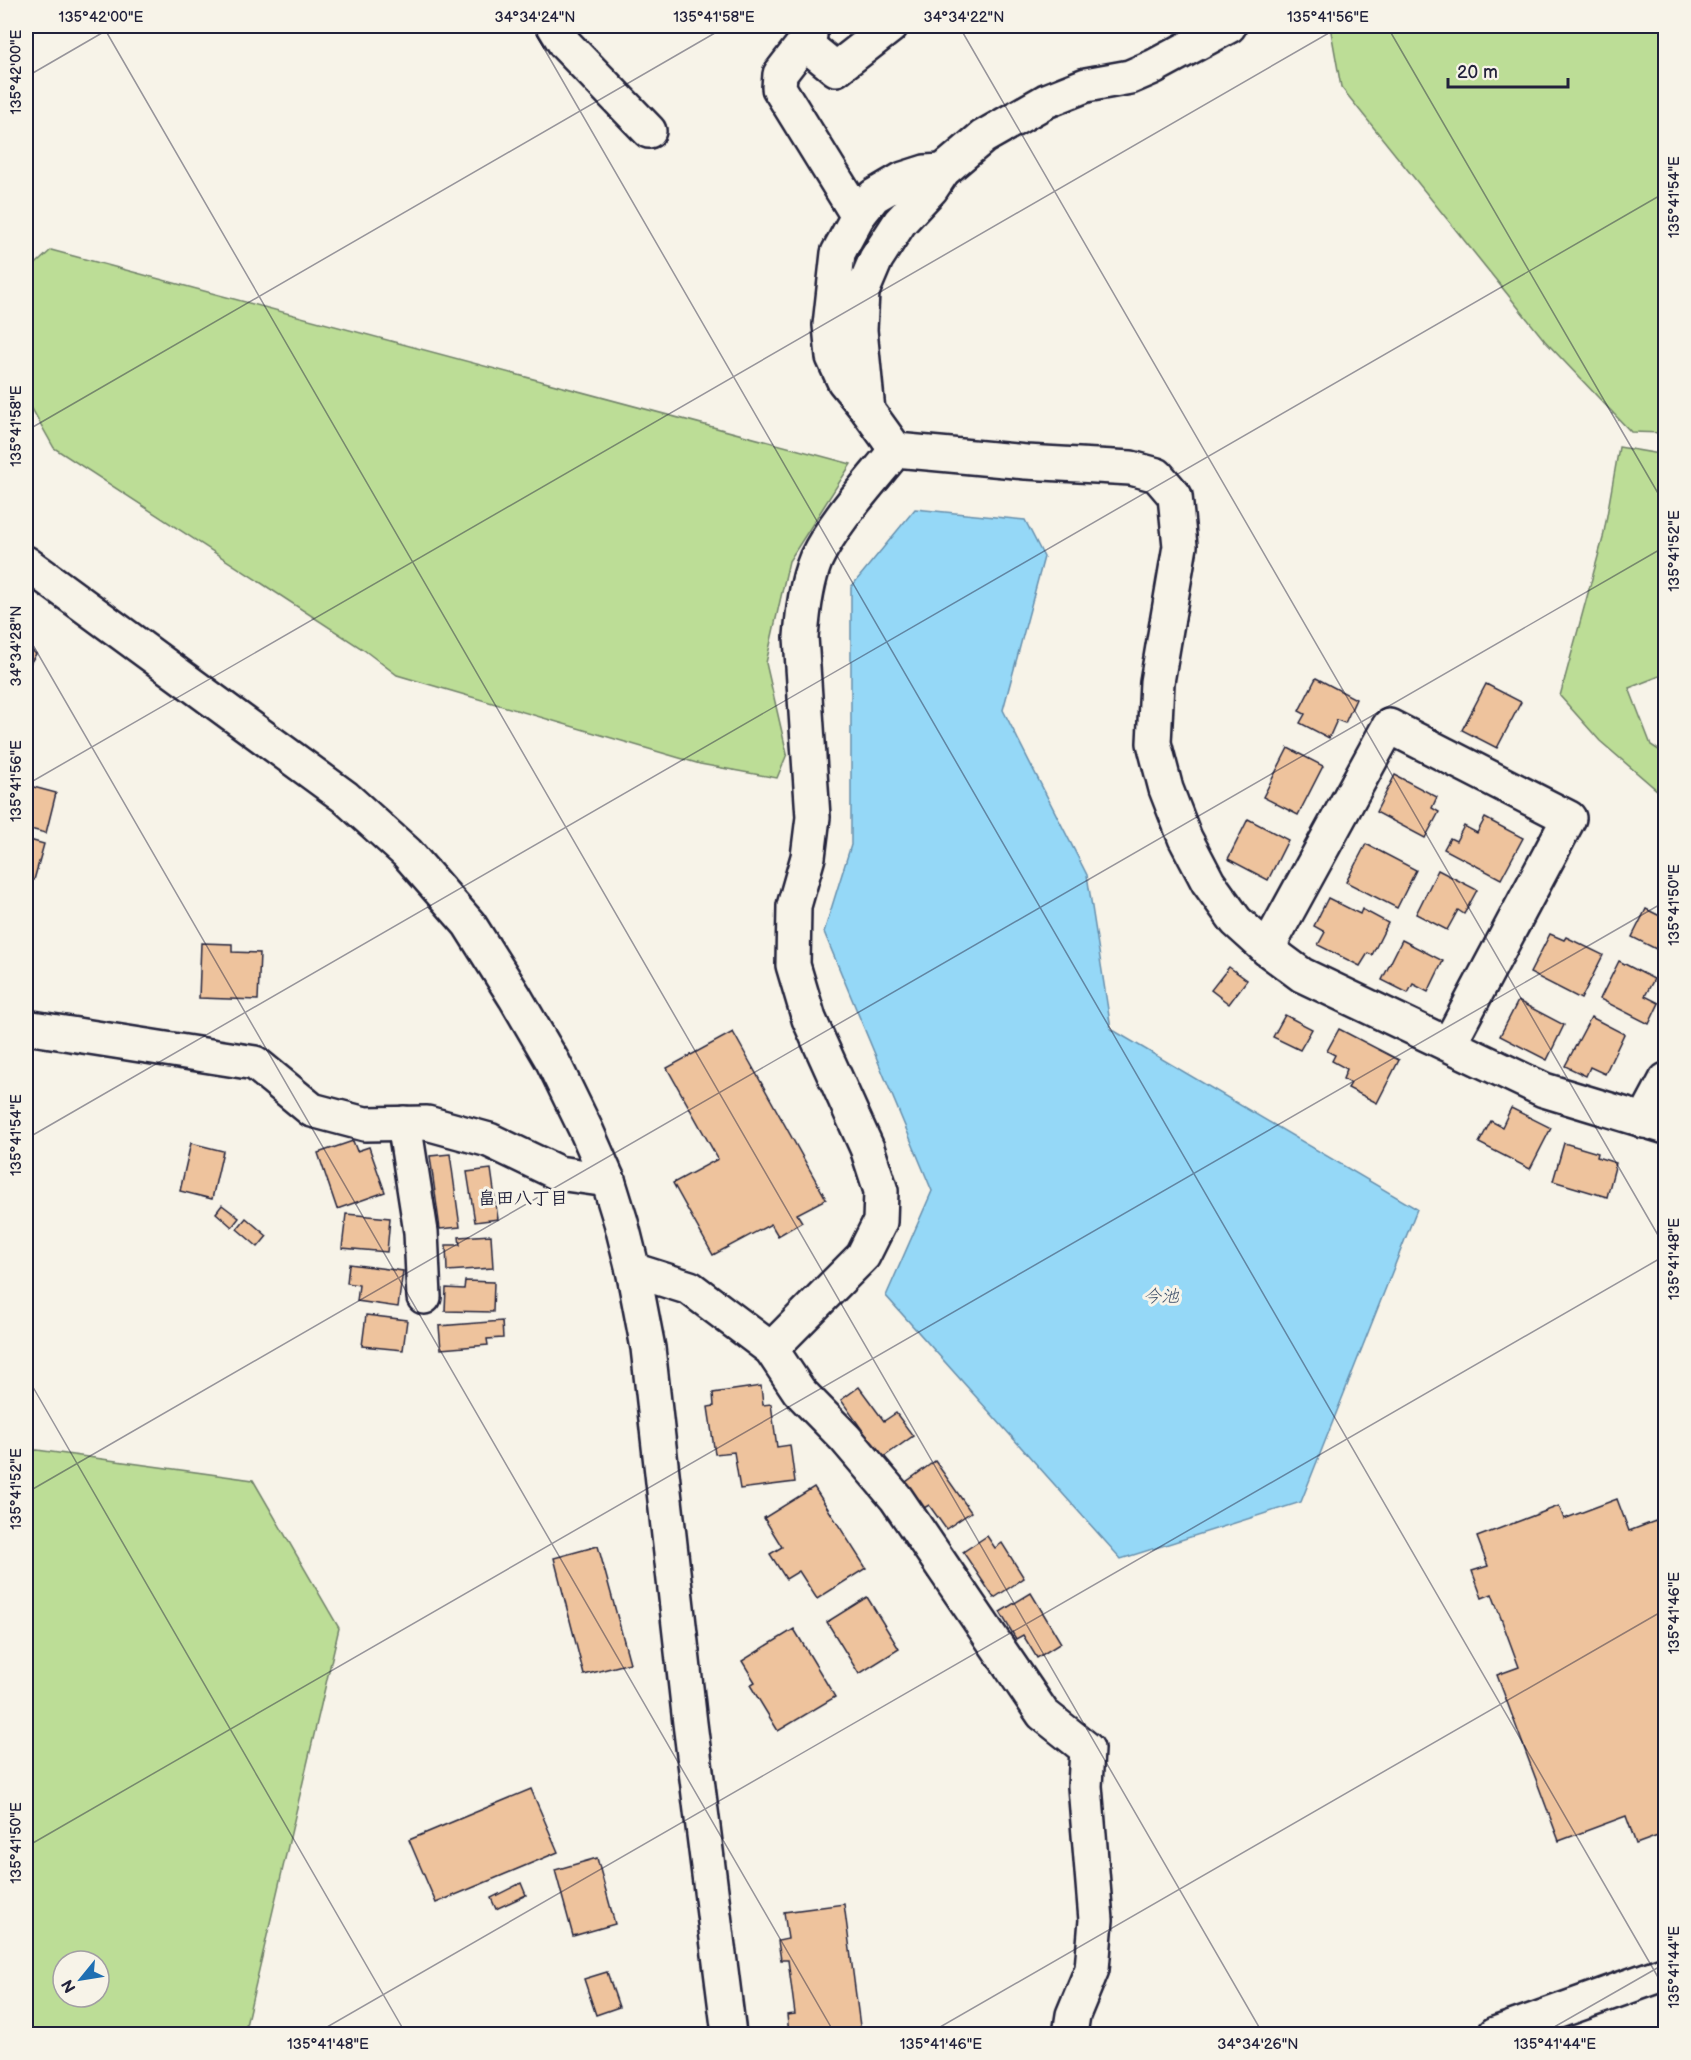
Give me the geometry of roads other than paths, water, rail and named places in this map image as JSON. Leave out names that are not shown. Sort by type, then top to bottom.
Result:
[{"type":"street","points":[[556,26],[565,44],[649,131]]},
{"type":"street","points":[[858,216],[778,88],[780,74],[803,34],[836,69],[891,26]]},
{"type":"street","points":[[868,411],[860,330],[862,292],[876,259],[900,222],[931,189],[943,171],[983,137],[1046,101],[1086,85],[1130,77],[1154,67],[1229,26]]},
{"type":"street","points":[[943,171],[925,172],[903,179],[874,196],[858,216],[838,253],[830,325],[833,357],[844,381],[896,450],[1026,462],[1131,468],[1157,475],[1175,496],[1180,546],[1157,682],[1154,743],[1170,799],[1185,838],[1208,882],[1236,921],[1302,975],[1544,1090],[1655,1124],[1665,1080]]},
{"type":"street","points":[[771,1349],[863,1256],[880,1222],[881,1191],[867,1148],[809,1019],[793,965],[794,906],[808,857],[813,817],[801,637],[804,608],[816,561],[833,531],[896,450]]},
{"type":"street","points":[[26,563],[345,796],[407,853],[469,924],[553,1062],[587,1132],[608,1180],[633,1270],[650,1360],[691,1735],[729,2034]]},
{"type":"street","points":[[1267,948],[1389,726],[1569,818],[1449,1044]]},
{"type":"street","points":[[26,1027],[255,1063],[312,1110],[365,1124],[428,1123],[489,1140],[558,1173],[608,1180]]},
{"type":"street","points":[[404,1123],[421,1232],[424,1298]]},
{"type":"street","points":[[633,1270],[690,1288],[771,1349],[800,1391],[845,1438],[896,1498],[1043,1714],[1087,1749],[1085,1786],[1096,1920],[1092,1969],[1073,2015],[1070,2034]]},
{"type":"street","points":[[1495,2034],[1665,1972]]},
{"type":"water","name":"今池","points":[[915,509],[1025,520],[1044,557],[1003,710],[1087,875],[1111,1029],[1417,1209],[1301,1502],[1121,1559],[886,1296],[932,1191],[824,932],[851,845],[851,587]]},
{"type":"district","name":"畠田八丁目","points":[[523,1198]]}]
